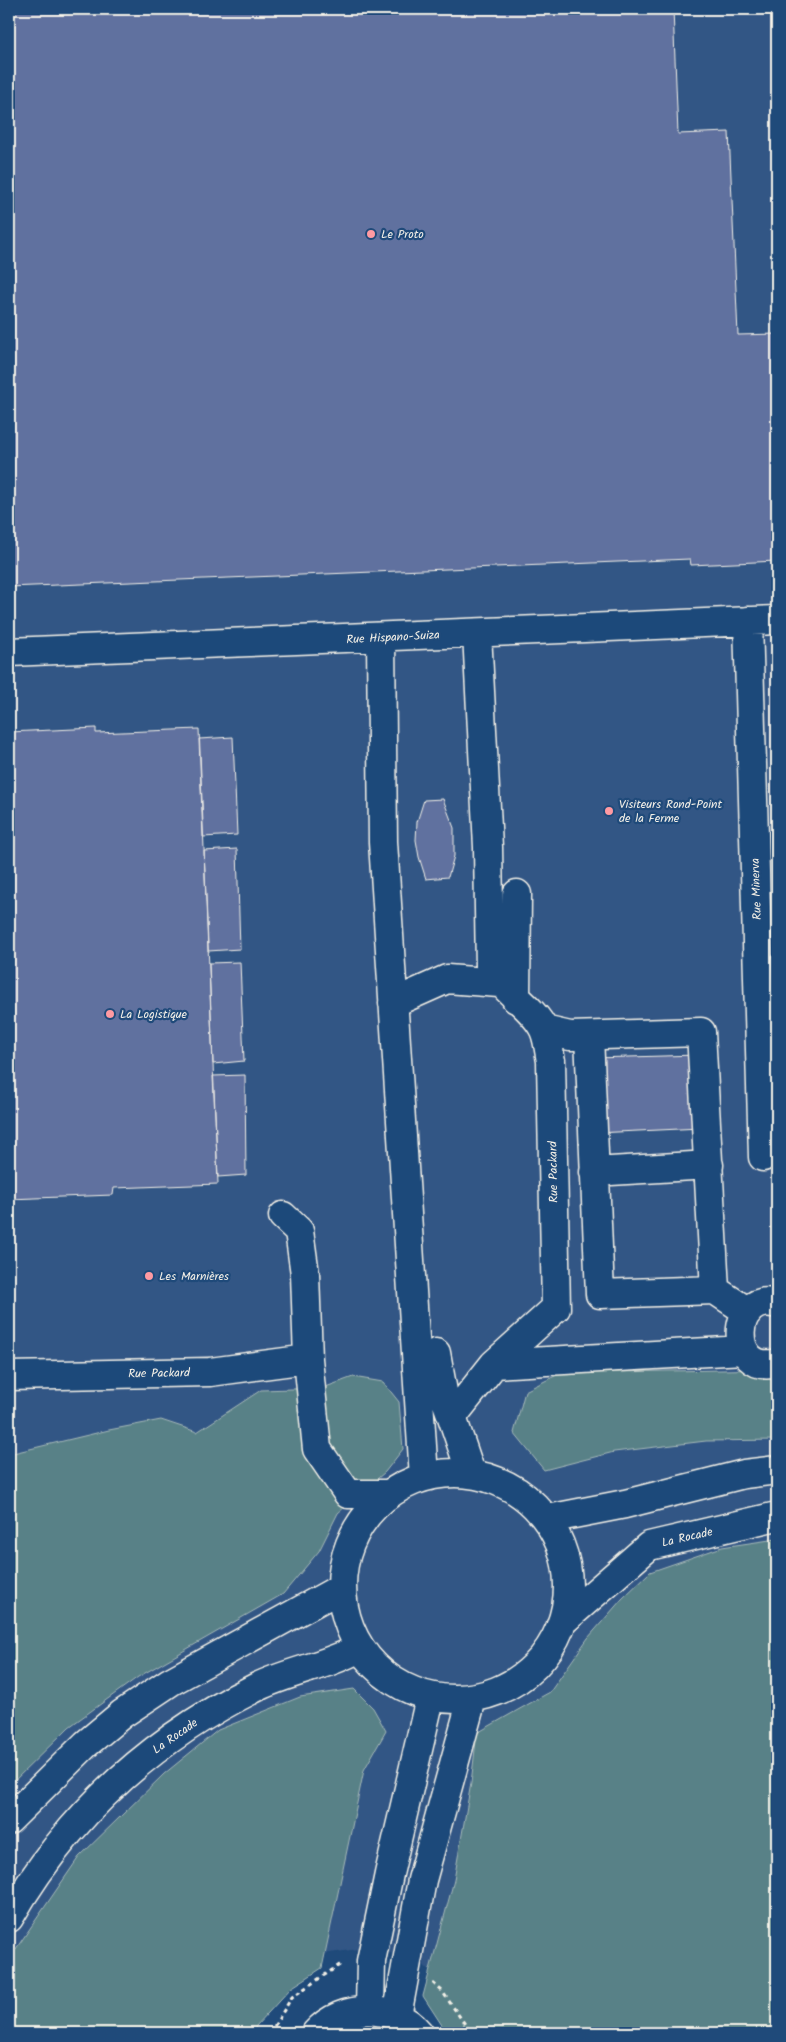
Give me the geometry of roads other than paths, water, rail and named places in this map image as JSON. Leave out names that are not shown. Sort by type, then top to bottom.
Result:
[{"type":"street","name":"Rue Hispano-Suiza","points":[[9,652],[777,620]]},
{"type":"street","name":"Rue Minerva","points":[[748,621],[763,1157]]},
{"type":"street","name":"Rue Packard","points":[[452,1417],[494,1364],[556,1308],[551,1061],[544,1030],[490,969],[488,846],[477,633]]},
{"type":"street","points":[[381,638],[383,842],[424,1477]]},
{"type":"street","points":[[393,1003],[447,979],[508,991],[517,894]]},
{"type":"street","points":[[544,1030],[570,1036],[701,1032],[715,1290]]},
{"type":"street","points":[[589,1036],[600,1294],[715,1290],[748,1312]]},
{"type":"street","points":[[594,1172],[709,1165]]},
{"type":"street","points":[[283,1216],[299,1231],[305,1274],[308,1359],[317,1449],[348,1494],[388,1494]]},
{"type":"street","points":[[777,1304],[763,1304],[748,1312],[740,1324],[739,1335],[744,1350],[751,1358],[760,1363],[777,1363]]},
{"type":"street","points":[[494,1364],[744,1350]]},
{"type":"street","points":[[436,1353],[442,1392],[471,1473]]},
{"type":"street","name":"Rue Packard","points":[[9,1376],[210,1372],[308,1359]]},
{"type":"street","points":[[548,1519],[625,1504],[744,1474],[777,1470]]},
{"type":"street","points":[[447,1472],[471,1473],[500,1481],[520,1493],[548,1519],[564,1551],[569,1586],[563,1621],[553,1644],[538,1664],[519,1681],[496,1693],[472,1699],[430,1698],[402,1688],[378,1671],[359,1648],[346,1620],[341,1588],[345,1556],[358,1527],[371,1509],[388,1494],[424,1477],[447,1472]]},
{"type":"street","name":"La Rocade","points":[[563,1621],[648,1546],[777,1516]]},
{"type":"street","points":[[9,1820],[86,1744],[122,1714],[170,1682],[341,1588]]},
{"type":"street","name":"La Rocade","points":[[9,1910],[64,1836],[106,1790],[154,1750],[205,1715],[259,1686],[340,1660],[359,1648]]},
{"type":"street","points":[[370,2009],[371,1961],[430,1698]]},
{"type":"street","points":[[397,2016],[422,1880],[472,1699]]},
{"type":"street","name":"La Rocade","points":[[9,1918],[31,1880]]},
{"type":"street","points":[[316,2033],[322,2026],[343,2014],[370,2009],[397,2016],[413,2026],[419,2033]]},
{"type":"place","name":"Le Proto","points":[[371,234]]},
{"type":"place","name":"Visiteurs Rond-Point de la Ferme","points":[[609,811]]},
{"type":"place","name":"La Logistique","points":[[110,1014]]},
{"type":"place","name":"Les Marnières","points":[[149,1276]]}]
